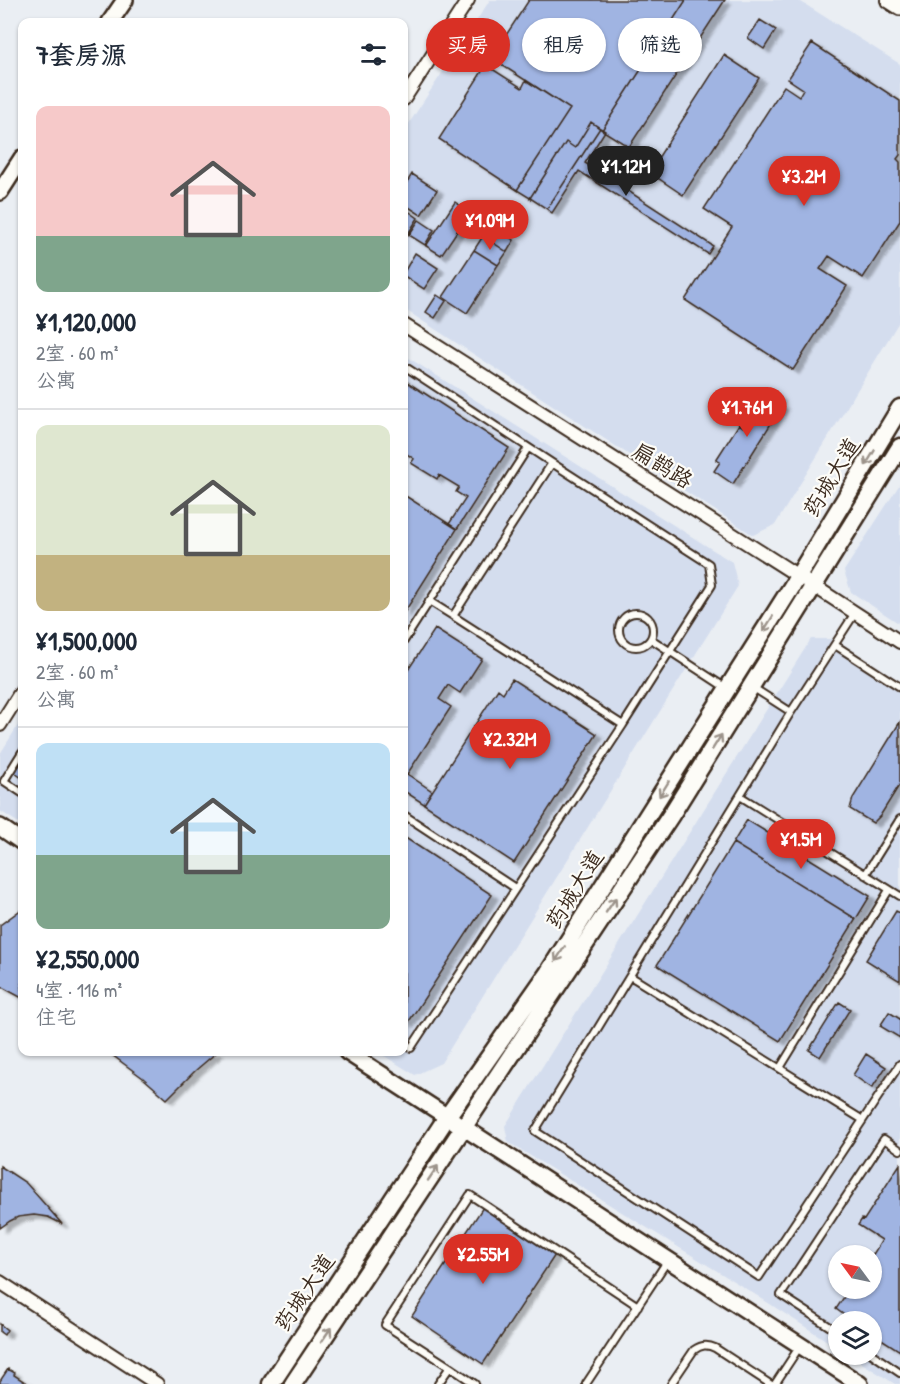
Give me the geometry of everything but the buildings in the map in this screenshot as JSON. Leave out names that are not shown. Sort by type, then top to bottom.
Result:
[{"type":"main road","name":"药城大道","points":[[271,1384],[447,1117],[548,973],[798,576],[900,408]]},
{"type":"main road","name":"药城大道","points":[[293,1384],[671,815],[900,447]]},
{"type":"street","points":[[113,18],[124,0]]},
{"type":"street","points":[[408,93],[468,0]]},
{"type":"street","points":[[889,0],[900,8]]},
{"type":"street","points":[[0,192],[18,164]]},
{"type":"street","name":"扁鹊路","points":[[408,328],[900,642]]},
{"type":"street","points":[[0,725],[18,696]]},
{"type":"street","points":[[0,827],[18,839]]},
{"type":"street","points":[[353,1056],[860,1384]]},
{"type":"street","points":[[0,1282],[157,1384]]},
{"type":"lane","points":[[408,369],[709,564],[712,585],[411,1048],[408,1046]]},
{"type":"lane","points":[[408,635],[528,448]]},
{"type":"lane","points":[[453,616],[552,463]]},
{"type":"lane","points":[[429,601],[623,725]]},
{"type":"lane","points":[[630,613],[645,615],[652,623],[651,639],[642,646],[626,645],[618,631],[621,620],[630,613]]},
{"type":"lane","points":[[855,613],[791,712],[535,1131],[759,1277],[900,1064]]},
{"type":"lane","points":[[651,639],[727,688]]},
{"type":"lane","points":[[835,645],[900,687]]},
{"type":"lane","points":[[751,686],[791,712]]},
{"type":"lane","points":[[18,758],[4,781],[18,790]]},
{"type":"lane","points":[[740,796],[900,896]]},
{"type":"lane","points":[[408,818],[516,888]]},
{"type":"lane","points":[[866,874],[900,819]]},
{"type":"lane","points":[[780,1068],[890,890]]},
{"type":"lane","points":[[630,976],[863,1120]]},
{"type":"lane","points":[[828,1326],[781,1295],[884,1139],[900,1150]]},
{"type":"lane","points":[[475,1384],[385,1325],[470,1195],[638,1306]]},
{"type":"lane","points":[[586,1384],[668,1260]]},
{"type":"lane","points":[[671,1384],[693,1350],[707,1345],[770,1384]]},
{"type":"lane","points":[[776,1384],[801,1346]]},
{"type":"lane","points":[[882,1361],[900,1373]]},
{"type":"lane","points":[[438,1384],[450,1367]]},
{"type":"shaded area","points":[[490,0],[798,0],[900,64],[900,320],[775,525],[753,535],[408,312],[408,125],[443,72],[510,72],[510,18],[478,18]]},
{"type":"shaded area","points":[[408,358],[732,562],[738,586],[441,1063],[415,1075],[384,1056],[408,1056]]},
{"type":"shaded area","points":[[900,484],[900,624],[851,592],[844,571]]},
{"type":"shaded area","points":[[811,639],[834,639],[900,681],[900,1384],[895,1384],[865,1365],[882,1365],[882,1311],[828,1311],[828,1342],[508,1142],[505,1126]]},
{"type":"shaded area","points":[[18,725],[18,822],[0,811],[0,754]]}]
